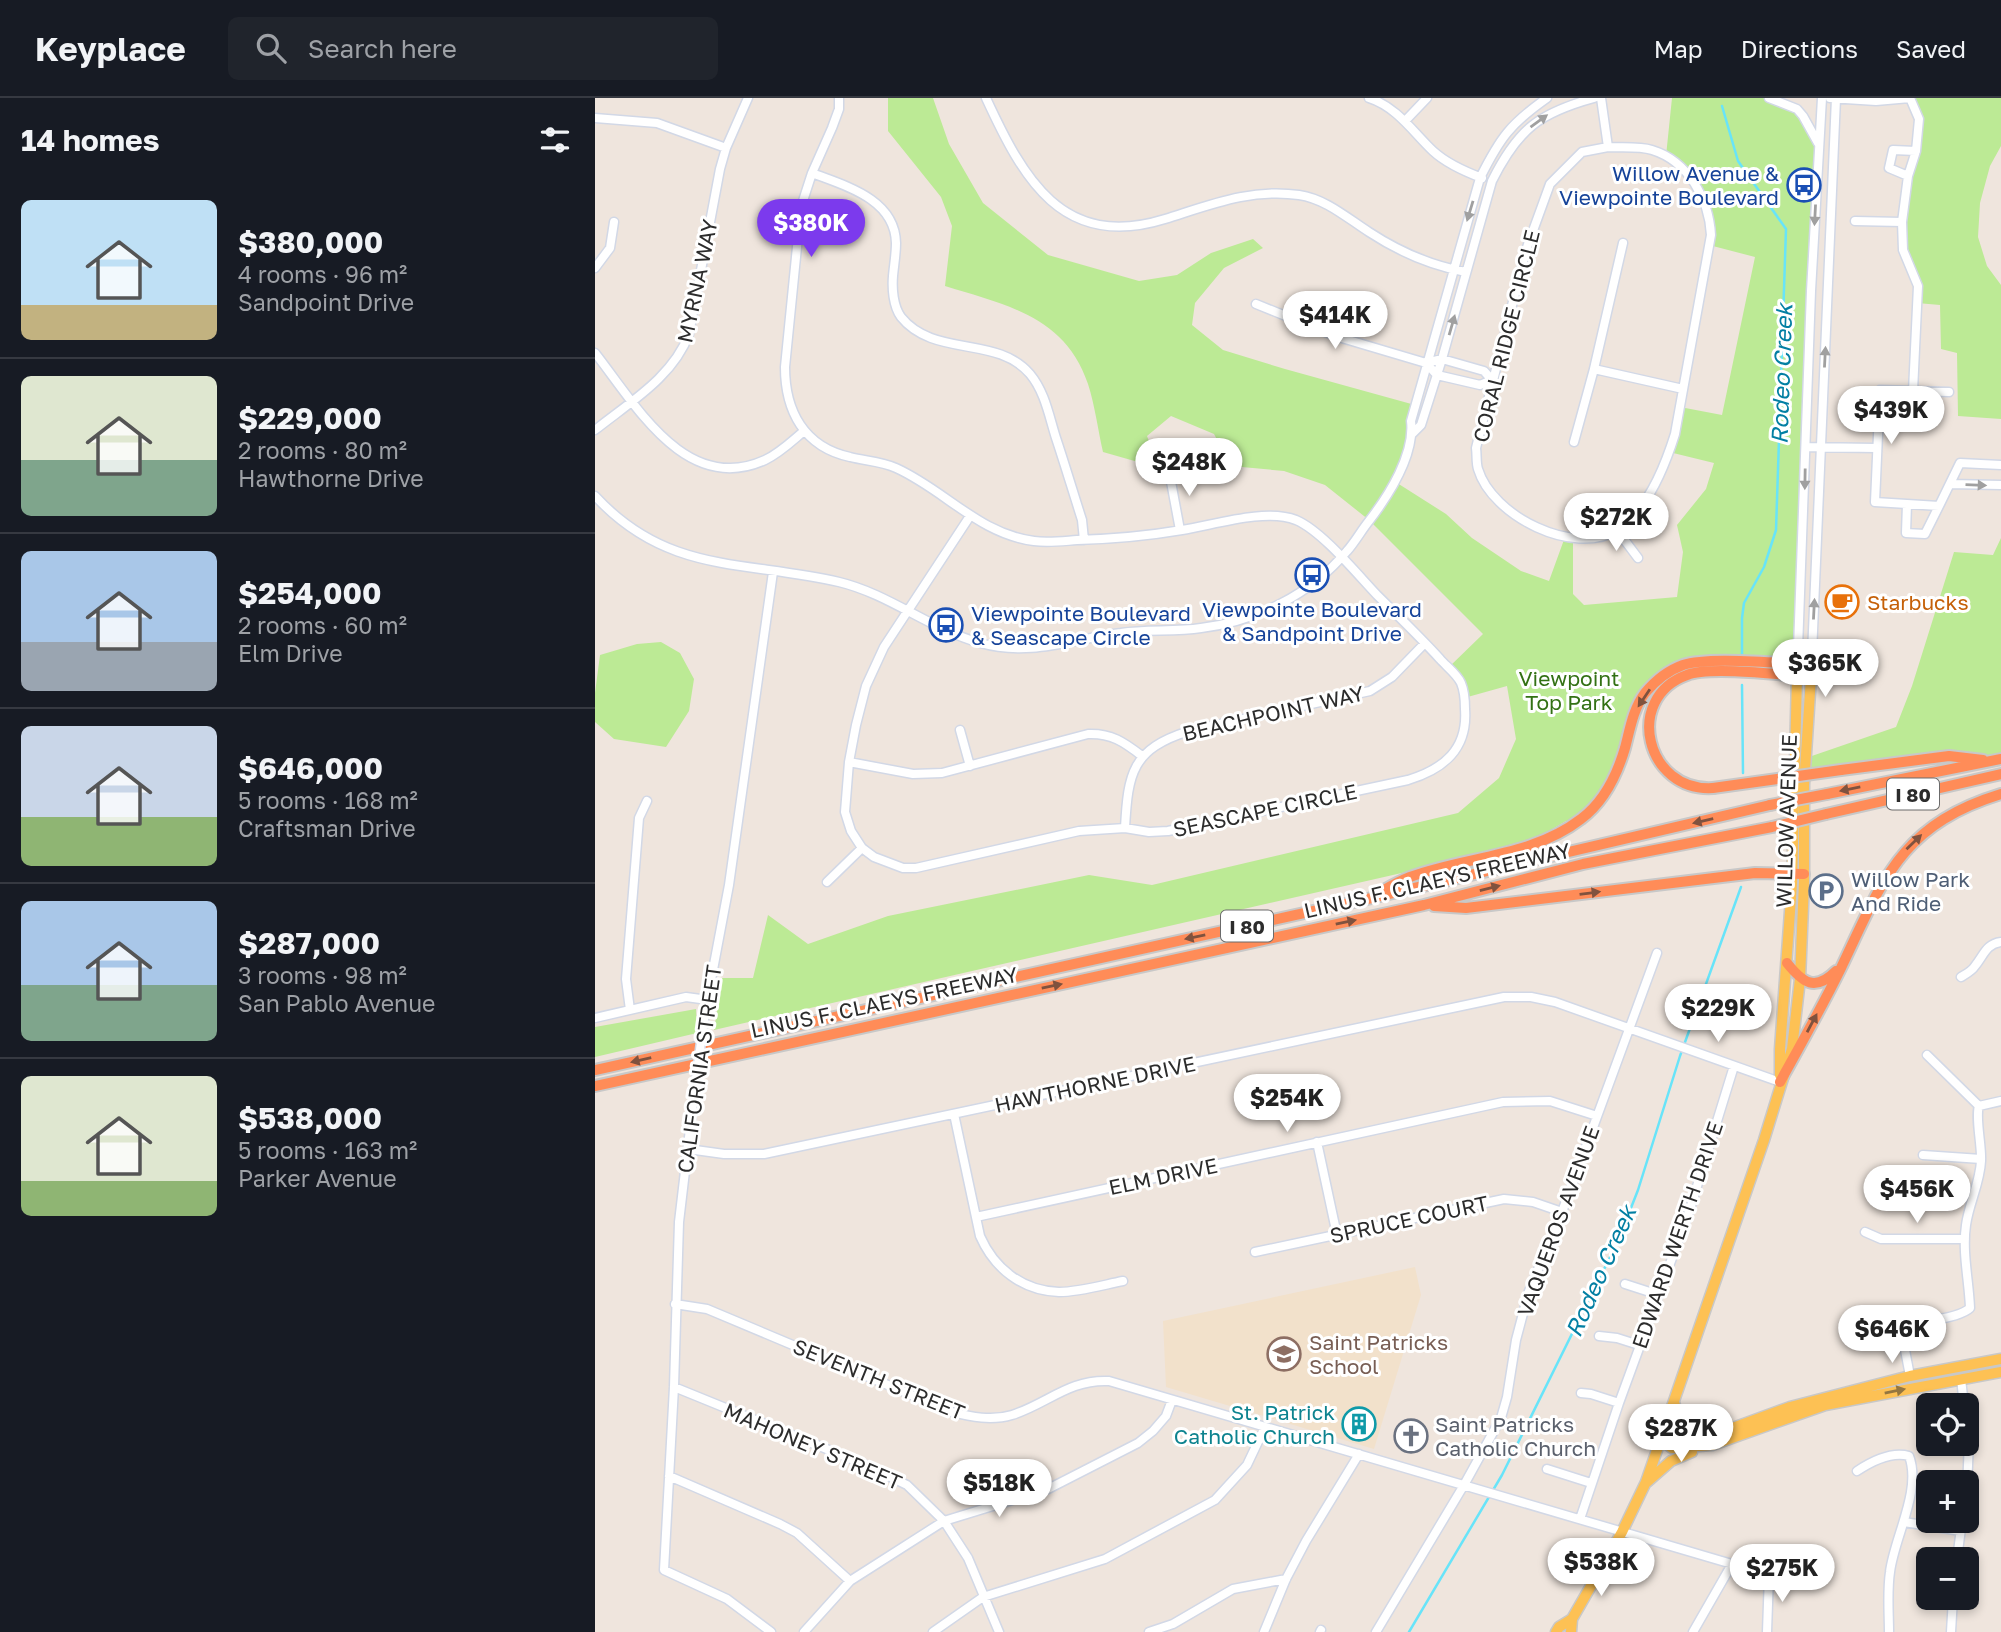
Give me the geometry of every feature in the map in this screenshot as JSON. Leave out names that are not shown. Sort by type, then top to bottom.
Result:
[{"type":"highway","points":[[1363,900],[1410,877],[1532,845],[1559,834],[1583,818],[1611,784],[1620,766],[1635,711],[1644,695],[1669,672],[1698,662],[1811,664]]},
{"type":"highway","points":[[1811,677],[1707,671],[1688,674],[1664,690],[1655,701],[1650,716],[1651,744],[1656,758],[1674,778],[1701,789],[1949,756],[1995,760]]},
{"type":"highway","name":"LINUS F. CLAEYS FREEWAY","points":[[595,1070],[1363,900],[1770,805],[1995,760]]},
{"type":"highway","name":"LINUS F. CLAEYS FREEWAY","points":[[595,1086],[1424,905],[1583,864],[1772,827],[2001,774]]},
{"type":"highway","points":[[1780,1082],[1891,868],[1919,837],[1944,818],[1972,803],[2001,793]]},
{"type":"highway","points":[[1424,905],[1466,908],[1755,873],[1798,874]]},
{"type":"highway","points":[[1787,962],[1800,979],[1813,984],[1826,980],[1843,964]]},
{"type":"main road","name":"WILLOW AVENUE","points":[[1571,1619],[1622,1532],[1646,1482],[1764,1140],[1792,1049],[1800,979],[1797,676]]},
{"type":"main road","name":"WILLOW AVENUE","points":[[1780,1082],[1780,1049],[1798,874],[1811,677]]},
{"type":"main road","points":[[1661,1440],[1700,1437],[1747,1424],[1790,1407],[1910,1376],[2001,1359]]},
{"type":"main road","points":[[1646,1482],[1671,1461],[1685,1454],[1825,1405],[2001,1372]]},
{"type":"main road","points":[[1674,1401],[1685,1427],[1700,1437]]},
{"type":"main road","points":[[1661,1440],[1672,1448],[1712,1445]]},
{"type":"main road","points":[[1556,1632],[1571,1619]]},
{"type":"main road","points":[[1571,1619],[1571,1632]]},
{"type":"street","name":"MYRNA WAY","points":[[595,430],[671,368],[682,352],[689,334],[715,191],[726,148],[748,98]]},
{"type":"street","points":[[595,353],[674,449],[693,460],[715,466],[737,467],[759,462],[778,452],[804,431],[792,411],[785,389],[801,207],[839,109],[839,98]]},
{"type":"street","points":[[986,98],[1011,151],[1039,191],[1075,219],[1118,227],[1160,220],[1259,192],[1302,195],[1335,208],[1370,233],[1406,253],[1466,272]]},
{"type":"street","points":[[1369,98],[1378,101],[1405,121],[1435,153],[1480,178],[1492,181]]},
{"type":"street","points":[[1405,121],[1427,98]]},
{"type":"street","points":[[595,496],[629,527],[672,551],[711,563],[852,586],[908,611],[944,631],[983,644],[1010,648],[1054,647],[1122,632],[1199,629],[1262,613],[1291,599],[1317,580],[1341,557],[1383,500],[1403,463],[1412,434],[1411,421],[1426,363],[1480,178],[1499,141],[1522,116],[1547,98]]},
{"type":"street","points":[[1412,434],[1421,425],[1492,181],[1505,155],[1536,121],[1560,107],[1594,98]]},
{"type":"street","points":[[1601,98],[1608,147]]},
{"type":"street","points":[[1769,98],[1797,109],[1819,144]]},
{"type":"street","name":"WILLOW AVENUE","points":[[1797,676],[1822,98]]},
{"type":"street","points":[[1829,98],[1876,101],[1910,98],[1919,119],[1916,151],[1908,176],[1902,222],[1903,250],[1918,286],[1913,391]]},
{"type":"street","name":"WILLOW AVENUE","points":[[1811,677],[1836,98]]},
{"type":"street","points":[[595,118],[657,123],[726,148]]},
{"type":"street","name":"CORAL RIDGE CIRCLE","points":[[1608,147],[1650,149],[1666,156],[1695,183],[1710,218],[1711,235],[1675,434],[1667,460],[1635,513],[1617,530],[1598,537],[1573,539],[1539,529],[1518,518],[1488,488],[1478,469],[1476,448],[1527,250],[1550,184],[1582,152],[1608,147]]},
{"type":"street","points":[[1908,176],[1889,167],[1893,150],[1916,151]]},
{"type":"street","points":[[812,173],[871,198],[889,219],[896,243],[893,295],[900,315],[912,327],[937,341],[1006,356],[1028,372],[1043,396],[1082,520],[1084,540]]},
{"type":"street","points":[[1855,220],[1902,222]]},
{"type":"street","points":[[595,268],[610,248],[614,222]]},
{"type":"street","points":[[1574,442],[1623,243]]},
{"type":"street","points":[[1256,304],[1335,336],[1426,363],[1437,374],[1480,385],[1492,380],[1483,371],[1442,359],[1426,363]]},
{"type":"street","points":[[1594,369],[1683,389]]},
{"type":"street","points":[[1939,506],[1875,502],[1880,390],[1949,392]]},
{"type":"street","name":"SEASCAPE CIRCLE","points":[[804,431],[818,444],[835,453],[877,461],[896,468],[990,528],[1014,538],[1038,542],[1133,537],[1266,515],[1281,516],[1309,527],[1461,682],[1464,698],[1465,726],[1460,742],[1449,759],[1428,774],[1408,780],[1168,831],[1149,832],[1125,828],[1079,831],[916,868],[890,864],[862,848]]},
{"type":"street","points":[[1806,447],[1876,448]]},
{"type":"street","points":[[1907,504],[1906,533],[1925,534],[1960,463],[2001,465]]},
{"type":"street","points":[[1169,471],[1180,530]]},
{"type":"street","points":[[1950,484],[2001,485]]},
{"type":"street","points":[[827,882],[862,848],[845,812],[849,762],[866,686],[884,647],[970,516]]},
{"type":"street","points":[[1617,530],[1638,558]]},
{"type":"street","name":"CALIFORNIA STREET","points":[[771,1632],[727,1599],[664,1570],[674,1387],[679,1222],[705,1012],[731,871],[773,572]]},
{"type":"street","name":"BEACHPOINT WAY","points":[[1142,756],[1162,741],[1189,731],[1370,691],[1392,677],[1425,643]]},
{"type":"street","points":[[960,730],[970,766]]},
{"type":"street","points":[[849,762],[927,774],[970,766],[1088,734],[1110,735],[1122,740],[1142,756],[1127,785],[1125,828]]},
{"type":"street","points":[[630,1010],[626,979],[639,818],[647,801]]},
{"type":"street","points":[[1961,977],[1973,969],[1987,948],[1993,943],[2001,942]]},
{"type":"street","name":"VAQUEROS AVENUE","points":[[1376,1632],[1501,1418],[1513,1372],[1523,1310],[1657,953]]},
{"type":"street","points":[[595,1018],[686,997],[708,1000]]},
{"type":"street","name":"HAWTHORNE DRIVE","points":[[688,1149],[724,1154],[764,1154],[1503,997],[1556,1002],[1780,1082]]},
{"type":"street","points":[[1927,1055],[1979,1106]]},
{"type":"street","name":"EDWARD WERTH DRIVE","points":[[1580,1519],[1639,1345],[1690,1209],[1734,1066]]},
{"type":"street","name":"ELM DRIVE","points":[[976,1217],[1503,1102],[1550,1101],[1597,1116]]},
{"type":"street","points":[[1979,1106],[2001,1101]]},
{"type":"street","points":[[1855,1327],[1900,1324],[1964,1314],[1970,1308],[1965,1239],[1966,1223],[1980,1174],[1979,1106]]},
{"type":"street","points":[[954,1114],[976,1217],[988,1252],[1002,1269],[1020,1282],[1040,1290],[1061,1292],[1123,1281]]},
{"type":"street","points":[[1317,1142],[1337,1235]]},
{"type":"street","points":[[1923,1155],[1981,1159]]},
{"type":"street","name":"SPRUCE COURT","points":[[1255,1252],[1504,1199],[1533,1202],[1562,1212]]},
{"type":"street","points":[[1865,1233],[1881,1239],[1965,1239]]},
{"type":"street","points":[[1625,1284],[1659,1295]]},
{"type":"street","name":"SEVENTH STREET","points":[[675,1304],[707,1309],[952,1412],[971,1417],[1010,1416],[1067,1388],[1094,1381],[1109,1381],[1733,1564],[1769,1575],[1767,1632]]},
{"type":"street","points":[[1900,1324],[1910,1376]]},
{"type":"street","points":[[1599,1336],[1639,1345]]},
{"type":"street","points":[[1961,1379],[1963,1393]]},
{"type":"street","name":"MAHONEY STREET","points":[[674,1387],[861,1463],[907,1485],[944,1521],[968,1558],[999,1632]]},
{"type":"street","points":[[1581,1393],[1619,1403]]},
{"type":"street","points":[[804,1632],[850,1581],[944,1521],[1048,1489],[1138,1443],[1159,1424],[1172,1400]]},
{"type":"street","points":[[933,1632],[983,1597],[1105,1559],[1215,1500],[1247,1465],[1265,1427]]},
{"type":"street","points":[[1264,1632],[1286,1579],[1306,1541],[1359,1454]]},
{"type":"street","points":[[1857,1471],[1872,1461],[1900,1454],[1909,1456],[1913,1466],[1904,1522],[1890,1572],[1889,1632]]},
{"type":"street","points":[[1547,1468],[1591,1483]]},
{"type":"street","points":[[669,1476],[797,1533],[850,1581]]},
{"type":"street","points":[[1904,1522],[1916,1524]]},
{"type":"street","points":[[1693,1632],[1733,1564]]},
{"type":"street","points":[[1149,1632],[1173,1624],[1233,1589],[1286,1579]]},
{"type":"street","points":[[1951,1632],[1952,1610]]},
{"type":"shaded area","name":"Saint Patricks School","points":[[1415,1267],[1421,1295],[1374,1449],[1166,1387],[1163,1321]]},
{"type":"green space","name":"Viewpoint Top Park","points":[[888,98],[933,98],[949,144],[983,203],[1048,255],[1139,281],[1177,275],[1211,253],[1253,239],[1263,248],[1224,268],[1195,303],[1192,325],[1223,350],[1415,405],[1412,434],[1394,481],[1446,514],[1472,538],[1521,571],[1549,581],[1565,537],[1573,539],[1573,594],[1584,605],[1677,597],[1683,552],[1677,525],[1706,489],[1714,463],[1669,452],[1680,407],[1722,415],[1755,257],[1709,245],[1711,235],[1695,183],[1666,156],[1672,98],[1769,98],[1797,109],[1819,144],[1797,664],[1683,665],[1644,695],[1611,784],[1575,824],[1566,821],[1539,837],[1428,867],[714,1030],[722,978],[753,978],[768,915],[808,944],[888,916],[1089,875],[1152,885],[1458,813],[1499,778],[1516,739],[1507,686],[1464,698],[1461,682],[1448,668],[1483,634],[1369,520],[1325,485],[1284,471],[1231,466],[1214,434],[1171,416],[1147,436],[1159,468],[1103,452],[1088,384],[1078,361],[1065,343],[1049,328],[1011,307],[945,286],[952,226],[941,197],[888,131]]},
{"type":"green space","points":[[1910,98],[2001,98],[2001,146],[1990,166],[1980,203],[1978,237],[1987,266],[2001,285],[2001,419],[1958,416],[1957,353],[1941,349],[1940,305],[1917,303],[1918,286],[1903,250],[1902,222],[1919,119]]},
{"type":"green space","points":[[2001,538],[2001,759],[1967,756],[1804,776],[1806,758],[1896,727],[1912,686],[1954,552],[1993,555]]},
{"type":"green space","points":[[661,642],[680,653],[694,679],[689,711],[666,747],[614,739],[595,722],[595,693],[600,655],[637,644]]},
{"type":"green space","points":[[696,1009],[697,1033],[595,1057],[595,1027]]},
{"type":"waterway","name":"Rodeo Creek","points":[[1722,106],[1738,161],[1786,229],[1776,530],[1764,567],[1744,603],[1742,654]]},
{"type":"waterway","name":"Rodeo Creek","points":[[1742,685],[1743,773]]},
{"type":"waterway","name":"Rodeo Creek","points":[[1409,1632],[1502,1475],[1618,1241],[1638,1190],[1680,1056],[1741,887]]},
{"type":"place","name":"Willow Avenue & Viewpointe Boulevard","points":[[1804,185]]},
{"type":"place","name":"Viewpointe Boulevard & Sandpoint Drive","points":[[1312,575]]},
{"type":"place","name":"Starbucks","points":[[1842,602]]},
{"type":"place","name":"Viewpointe Boulevard & Seascape Circle","points":[[946,625]]},
{"type":"place","name":"Willow Park And Ride","points":[[1826,891]]},
{"type":"place","name":"Saint Patricks School","points":[[1284,1354]]},
{"type":"place","name":"St. Patrick Catholic Church","points":[[1359,1424]]},
{"type":"place","name":"Saint Patricks Catholic Church","points":[[1411,1436]]}]
